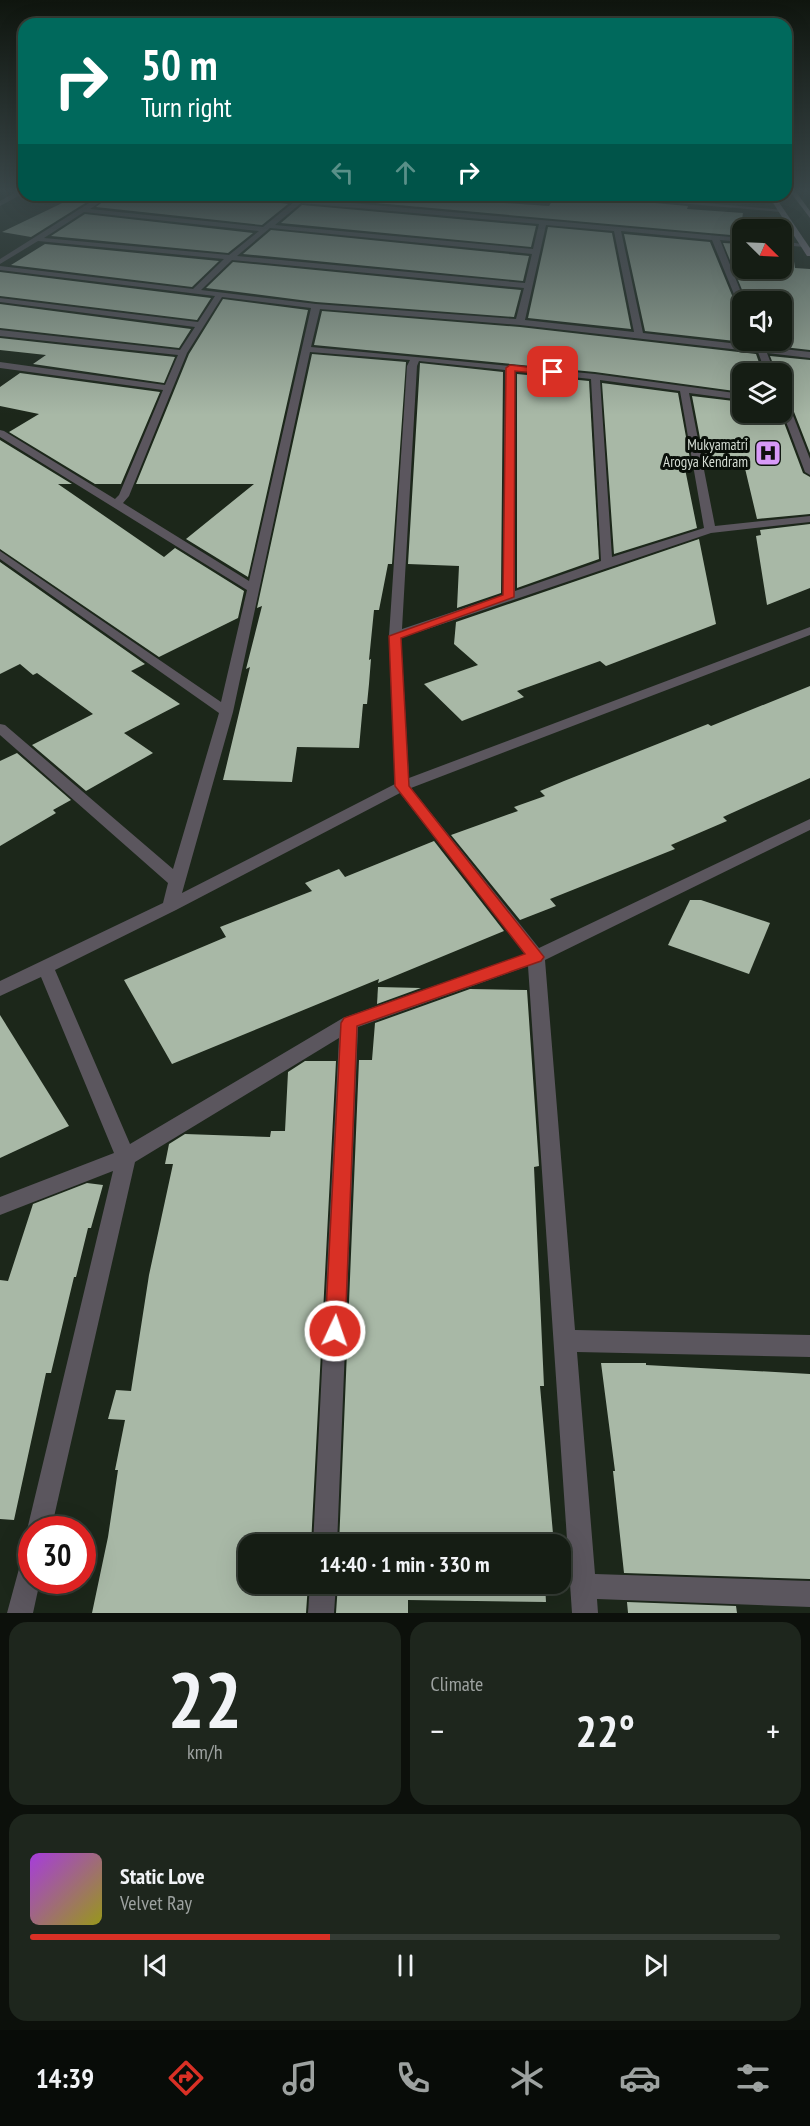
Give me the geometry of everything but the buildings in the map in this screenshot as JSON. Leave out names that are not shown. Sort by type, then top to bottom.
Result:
[{"type":"street","points":[[195,291],[223,264]]},
{"type":"street","points":[[305,264],[528,286]]},
{"type":"street","points":[[520,322],[533,264]]},
{"type":"street","points":[[625,264],[639,337]]},
{"type":"street","points":[[726,264],[737,291]]},
{"type":"street","points":[[0,268],[316,306],[520,322],[639,337],[732,343]]},
{"type":"street","points":[[116,504],[124,496],[183,353],[220,294]]},
{"type":"street","points":[[0,300],[201,325]]},
{"type":"street","points":[[170,906],[226,712],[316,306]]},
{"type":"street","points":[[0,333],[183,353]]},
{"type":"street","points":[[308,349],[595,377],[732,396]]},
{"type":"street","points":[[790,351],[810,355]]},
{"type":"street","points":[[416,358],[412,366],[395,636],[402,786],[536,957],[585,1613]]},
{"type":"street","points":[[0,365],[168,388]]},
{"type":"street","points":[[509,597],[510,368]]},
{"type":"street","points":[[595,377],[607,563]]},
{"type":"street","points":[[684,389],[710,530]]},
{"type":"street","points":[[791,423],[810,472]]},
{"type":"street","points":[[0,433],[254,588]]},
{"type":"street","points":[[395,636],[710,530],[810,519]]},
{"type":"street","points":[[0,554],[226,712]]},
{"type":"street","points":[[0,989],[170,906],[402,786],[810,631]]},
{"type":"street","points":[[0,728],[177,882]]},
{"type":"street","points":[[0,1206],[126,1157],[350,1023],[536,957],[810,824]]},
{"type":"street","points":[[42,1516],[126,1157],[45,968]]},
{"type":"street","points":[[326,1534],[350,1023]]},
{"type":"street","points":[[565,1341],[810,1346]]},
{"type":"street","points":[[583,1586],[810,1594]]},
{"type":"street","points":[[20,1613],[25,1594]]},
{"type":"street","points":[[321,1613],[322,1594]]},
{"type":"place","name":"Mukyamatri Arogya Kendram","points":[[768,453]]},
{"type":"route","points":[[335,1331],[350,1023],[536,957],[402,786],[395,636],[509,597],[510,368],[553,372]]}]
